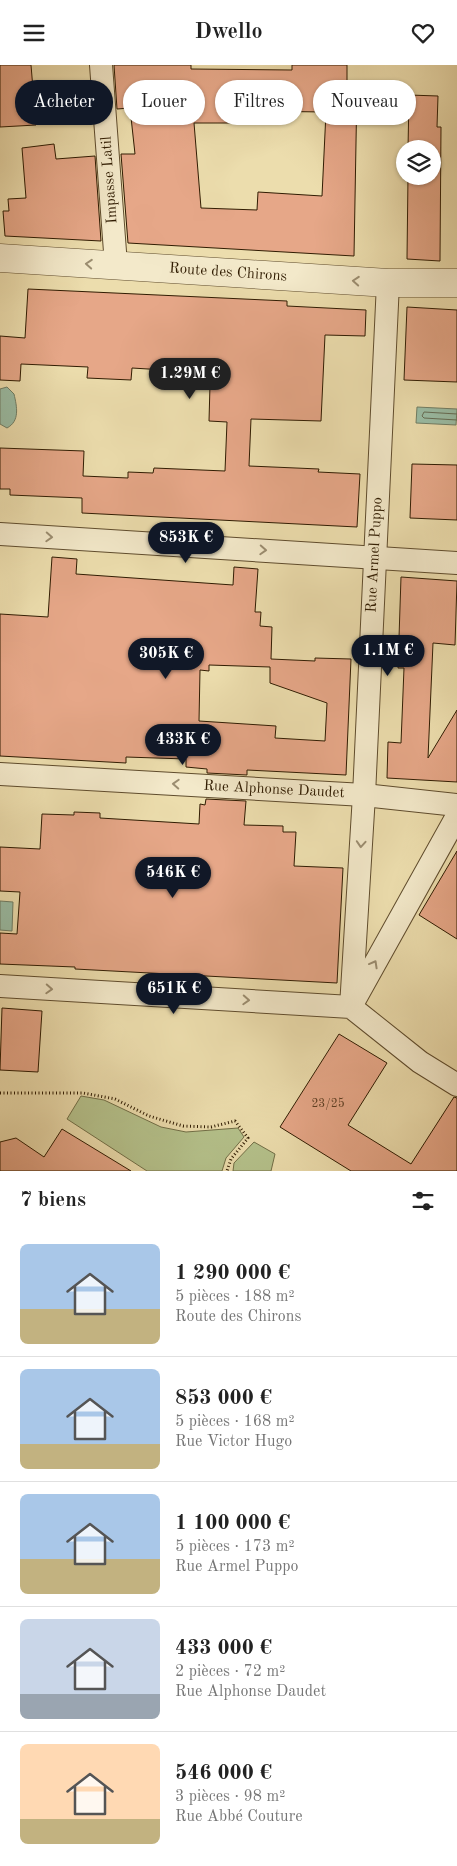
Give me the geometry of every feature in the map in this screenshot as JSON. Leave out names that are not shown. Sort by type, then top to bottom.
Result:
[{"type":"street","name":"Impasse Latil","points":[[101,65],[116,265]]},
{"type":"street","name":"Route des Chirons","points":[[0,258],[388,283],[457,283]]},
{"type":"street","name":"Rue Armel Puppo","points":[[351,1007],[364,795],[388,283]]},
{"type":"street","points":[[0,534],[457,563]]},
{"type":"street","name":"Rue Alphonse Daudet","points":[[0,774],[364,795],[457,805]]},
{"type":"street","points":[[351,1007],[457,816]]},
{"type":"street","points":[[0,986],[351,1007],[420,1062],[457,1085]]},
{"type":"path","points":[[0,1093],[83,1093],[114,1099],[149,1116],[183,1126],[211,1127],[236,1121],[248,1138],[231,1159],[227,1171]]},
{"type":"shaded area","points":[[81,1096],[104,1100],[161,1127],[186,1132],[238,1128],[244,1137],[226,1158],[222,1171],[147,1171],[67,1119]]},
{"type":"shaded area","points":[[254,1142],[275,1154],[271,1171],[233,1171],[234,1163]]},
{"type":"water","points":[[7,387],[14,394],[17,409],[14,422],[7,428],[0,424],[0,389]]},
{"type":"water","points":[[417,407],[457,409],[456,425],[416,423]]},
{"type":"water","points":[[0,901],[13,902],[12,931],[0,930]]},
{"type":"building","points":[[0,65],[31,65],[32,80],[15,80],[15,125],[36,125],[0,127]]},
{"type":"building","points":[[114,65],[191,65],[191,69],[292,70],[292,65],[347,65],[347,80],[313,80],[313,112],[303,112],[303,80],[215,80],[215,123],[205,123],[205,80],[123,80],[123,109],[117,109]]},
{"type":"building","points":[[416,95],[438,96],[437,127],[441,127],[441,140],[408,140],[408,125],[416,125]]},
{"type":"building","points":[[132,125],[194,125],[201,208],[257,210],[258,192],[322,196],[325,125],[356,125],[354,256],[128,243],[121,154],[135,154]]},
{"type":"building","points":[[54,144],[56,159],[95,156],[101,241],[5,236],[3,211],[9,211],[8,199],[26,198],[22,148]]},
{"type":"building","points":[[408,185],[441,185],[440,261],[407,259]]},
{"type":"building","points":[[28,289],[287,301],[287,306],[366,310],[365,336],[325,335],[321,421],[251,419],[249,466],[319,469],[318,472],[360,474],[357,527],[82,513],[82,498],[10,495],[10,489],[0,489],[0,448],[84,451],[83,476],[128,478],[128,472],[153,473],[154,468],[225,471],[227,422],[209,421],[210,385],[197,385],[197,372],[132,368],[131,380],[87,378],[88,367],[21,364],[20,381],[0,380],[0,336],[25,338]]},
{"type":"building","points":[[407,307],[457,310],[457,382],[404,380]]},
{"type":"building","points":[[412,464],[457,465],[457,520],[410,518]]},
{"type":"building","points":[[52,557],[77,559],[76,574],[233,585],[234,567],[258,569],[255,612],[261,612],[260,626],[272,627],[271,659],[315,661],[315,658],[351,659],[346,775],[247,770],[247,775],[207,773],[207,769],[186,767],[186,759],[126,757],[126,763],[0,756],[0,614],[48,617]],"holes":[[[209,665],[270,667],[270,683],[327,703],[325,741],[275,738],[276,726],[199,721],[200,670],[209,671]]]},
{"type":"building","points":[[401,577],[457,581],[455,645],[433,643],[428,758],[457,710],[457,782],[387,778],[388,742],[401,743],[404,668],[398,668]]},
{"type":"building","points":[[206,799],[246,801],[244,825],[283,826],[283,832],[296,832],[294,866],[343,868],[337,983],[0,964],[0,933],[17,934],[20,892],[0,891],[0,847],[40,849],[42,814],[74,815],[74,812],[100,813],[100,818],[199,824],[200,804],[205,805]]},
{"type":"building","points":[[457,851],[457,939],[419,915]]},
{"type":"building","points":[[2,1008],[42,1011],[38,1072],[0,1070]]},
{"type":"building","points":[[339,1034],[387,1063],[348,1125],[411,1164],[454,1097],[457,1098],[457,1171],[351,1171],[280,1127]]},
{"type":"building","points":[[62,1129],[131,1171],[0,1171],[0,1142],[16,1138],[44,1157]]}]
